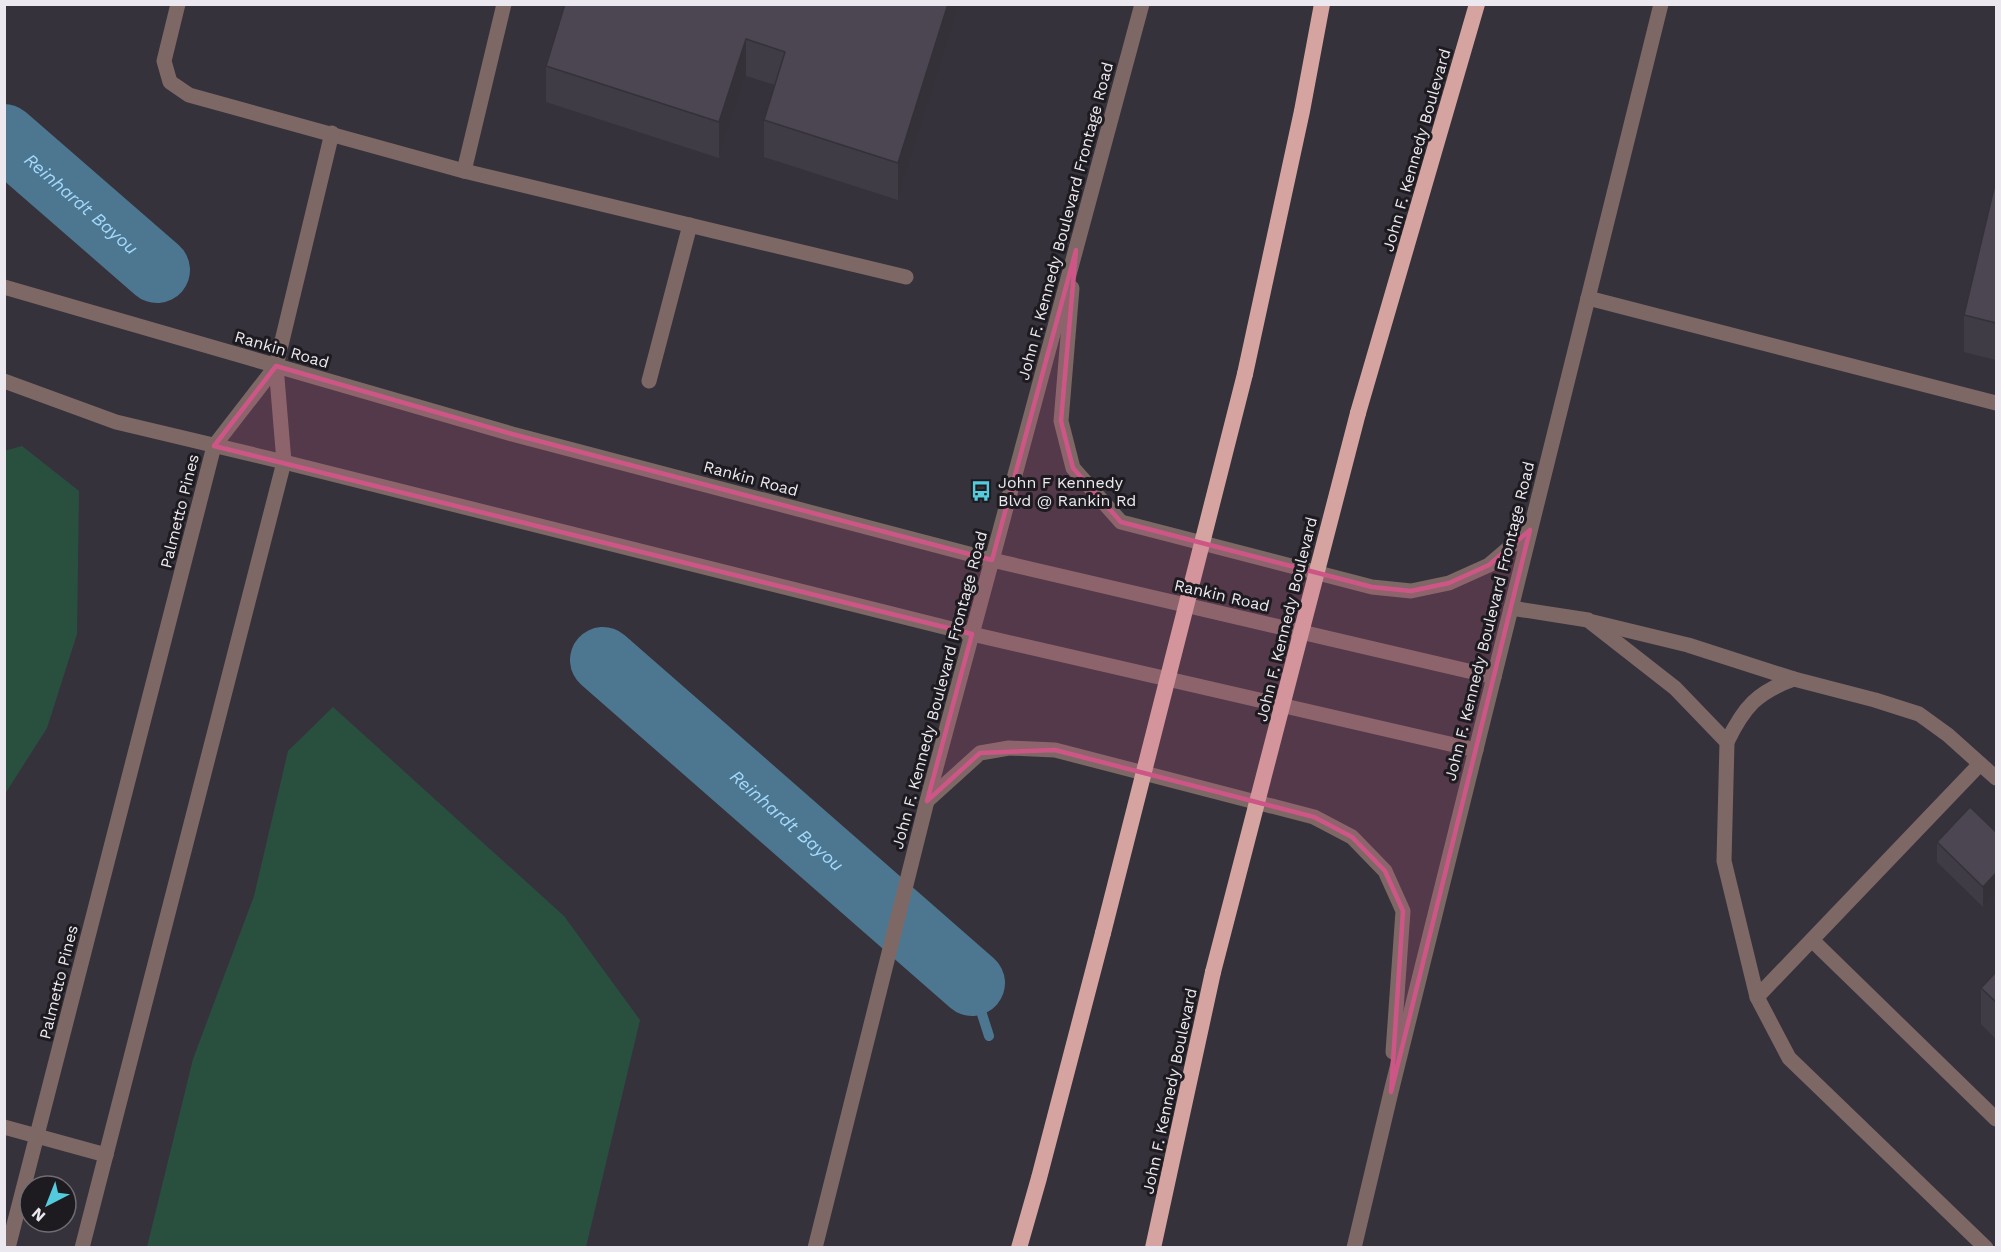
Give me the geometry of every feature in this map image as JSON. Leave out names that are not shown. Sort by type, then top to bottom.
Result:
[{"type":"highway","points":[[1019,1248],[1103,933],[1245,374],[1302,111],[1322,4]]},
{"type":"highway","name":"John F. Kennedy Boulevard","points":[[1153,1248],[1213,972],[1358,413],[1477,4]]},
{"type":"highway","points":[[1010,1248],[1039,1178]]},
{"type":"street","points":[[178,4],[164,60],[170,82],[189,95],[464,171],[906,277]]},
{"type":"street","points":[[464,171],[504,4]]},
{"type":"street","name":"John F. Kennedy Boulevard Frontage Road","points":[[815,1248],[927,801],[1142,4]]},
{"type":"street","name":"John F. Kennedy Boulevard Frontage Road","points":[[1354,1248],[1661,4]]},
{"type":"street","points":[[82,1248],[208,765],[284,462],[276,366],[332,133]]},
{"type":"street","points":[[649,381],[690,225]]},
{"type":"street","points":[[1076,250],[1061,421],[1073,468],[1121,522],[1372,587],[1411,591],[1449,583],[1489,565],[1530,530]]},
{"type":"street","name":"Rankin Road","points":[[4,287],[512,434],[992,560],[1494,677]]},
{"type":"street","points":[[1588,298],[1996,403]]},
{"type":"street","name":"Palmetto Pines","points":[[8,1248],[214,446],[276,366]]},
{"type":"street","points":[[4,381],[116,422],[972,634],[1476,750]]},
{"type":"street","points":[[1511,608],[1588,620],[1688,645],[1794,679],[1875,699],[1919,714],[1948,735],[1996,778]]},
{"type":"street","points":[[1588,620],[1675,688],[1727,742]]},
{"type":"street","points":[[1794,679],[1772,687],[1753,701],[1738,720],[1727,742],[1724,861],[1757,997],[1789,1058],[1986,1248]]},
{"type":"street","points":[[927,801],[980,753],[1009,748],[1055,750],[1314,817],[1353,837],[1385,871],[1403,911],[1391,1092]]},
{"type":"street","points":[[1757,997],[1980,764]]},
{"type":"street","points":[[1812,940],[1996,1119]]},
{"type":"street","points":[[4,1127],[106,1155]]},
{"type":"highlighted area","points":[[1076,250],[1061,421],[1073,468],[1121,522],[1372,587],[1411,591],[1449,583],[1489,565],[1530,530],[1391,1092],[1403,911],[1385,871],[1352,837],[1314,817],[1055,750],[980,753],[927,801],[972,634],[214,446],[276,366],[512,434],[992,560]]},
{"type":"green space","points":[[22,446],[79,491],[77,634],[47,728],[5,794],[4,451]]},
{"type":"green space","points":[[333,707],[564,916],[640,1020],[586,1247],[147,1247],[193,1059],[254,896],[288,751]]},
{"type":"building","points":[[565,4],[948,4],[898,163],[764,120],[785,52],[746,39],[719,122],[546,66]]},
{"type":"building","points":[[1996,180],[1996,323],[1964,315]]},
{"type":"building","points":[[1970,807],[1996,832],[1996,873],[1983,887],[1937,842]]},
{"type":"building","points":[[1996,972],[1996,1002],[1981,988]]},
{"type":"waterway","name":"Reinhardt Bayou","points":[[4,137],[157,270]]},
{"type":"waterway","name":"Reinhardt Bayou","points":[[603,660],[972,983]]},
{"type":"waterway","points":[[972,983],[989,1036]]},
{"type":"place","name":"John F Kennedy Blvd @ Rankin Rd","points":[[981,491]]}]
